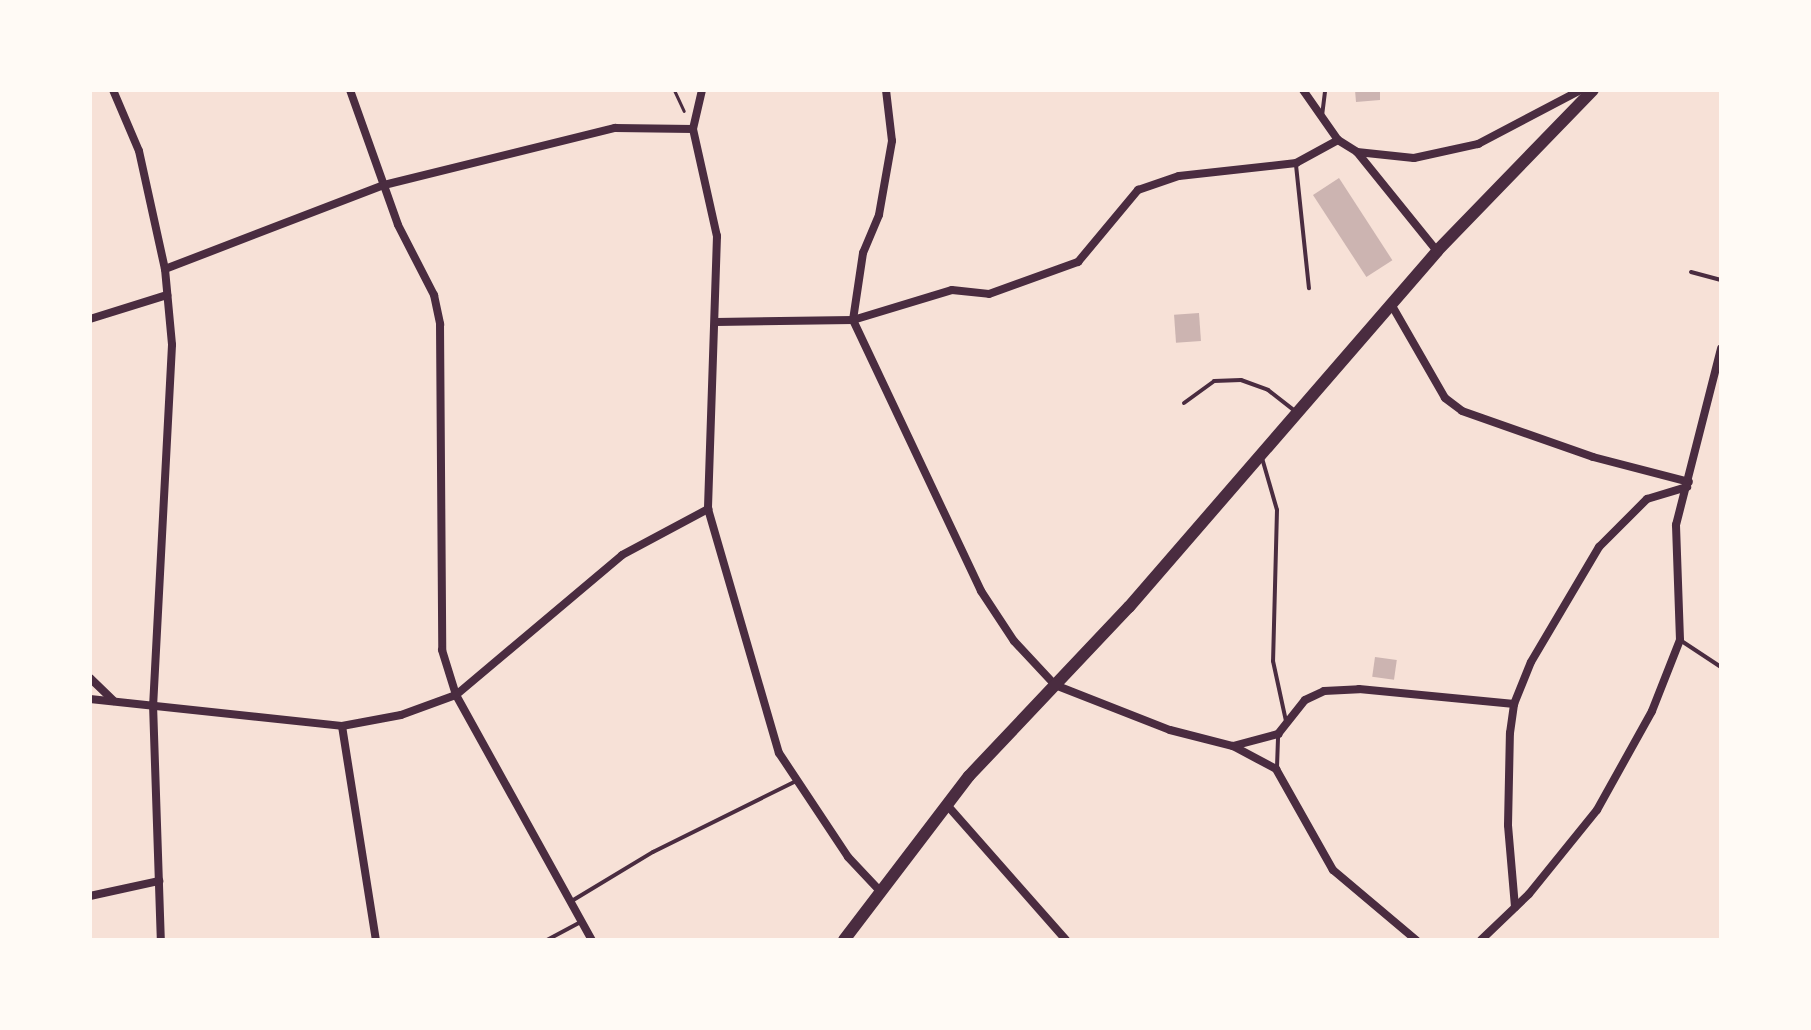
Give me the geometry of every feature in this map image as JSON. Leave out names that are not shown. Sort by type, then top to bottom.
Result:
[{"type":"main road","points":[[844,940],[878,889],[947,805],[1437,251],[1593,90]]},
{"type":"street","points":[[113,90],[139,151],[165,269],[172,345],[153,704],[161,940]]},
{"type":"street","points":[[350,90],[384,185],[434,295],[440,324],[444,450],[438,491],[439,613],[456,695],[579,923],[592,940]]},
{"type":"street","points":[[702,90],[693,129],[717,236],[708,509],[764,712],[794,782],[878,889]]},
{"type":"street","points":[[886,90],[892,141],[879,215],[863,253],[853,320],[981,591],[1014,641],[1055,685],[1170,730],[1233,746],[1276,769],[1333,870],[1416,940]]},
{"type":"street","points":[[1303,90],[1338,140],[1357,152],[1437,251]]},
{"type":"street","points":[[1357,152],[1414,158],[1478,144],[1581,90]]},
{"type":"street","points":[[165,269],[384,185],[615,128],[693,129]]},
{"type":"street","points":[[716,322],[853,320],[952,290],[989,294],[1078,262],[1138,190],[1179,176],[1296,163],[1338,140]]},
{"type":"street","points":[[90,319],[167,295]]},
{"type":"street","points":[[1391,304],[1445,398],[1462,411],[1593,457],[1688,484]]},
{"type":"street","points":[[1479,939],[1515,907],[1597,810],[1652,711],[1680,640],[1673,557],[1721,349]]},
{"type":"street","points":[[1515,907],[1508,771],[1514,704],[1566,596],[1599,547],[1647,499],[1688,484]]},
{"type":"street","points":[[90,699],[342,726],[401,715],[456,695],[622,555],[708,509]]},
{"type":"street","points":[[90,678],[115,701]]},
{"type":"street","points":[[1233,746],[1278,734],[1305,700],[1336,690],[1514,704]]},
{"type":"street","points":[[342,726],[376,940]]},
{"type":"street","points":[[947,805],[1066,940]]},
{"type":"street","points":[[90,896],[159,881]]},
{"type":"lane","points":[[1322,118],[1325,90]]},
{"type":"lane","points":[[1296,163],[1309,288]]},
{"type":"lane","points":[[1691,272],[1721,280]]},
{"type":"lane","points":[[1184,403],[1214,381],[1241,380],[1268,390],[1295,411]]},
{"type":"lane","points":[[1260,452],[1277,510],[1273,661],[1287,723]]},
{"type":"lane","points":[[1680,640],[1721,667]]},
{"type":"lane","points":[[1276,769],[1278,734]]},
{"type":"lane","points":[[568,903],[653,852],[794,782]]},
{"type":"lane","points":[[547,940],[579,923]]},
{"type":"path","points":[[674,90],[693,129]]},
{"type":"building","points":[[1355,90],[1380,90],[1380,100],[1356,102]]},
{"type":"building","points":[[1339,178],[1392,260],[1366,277],[1313,195]]},
{"type":"building","points":[[1199,313],[1201,341],[1176,343],[1174,315]]},
{"type":"building","points":[[1375,657],[1397,660],[1394,680],[1372,677]]}]
